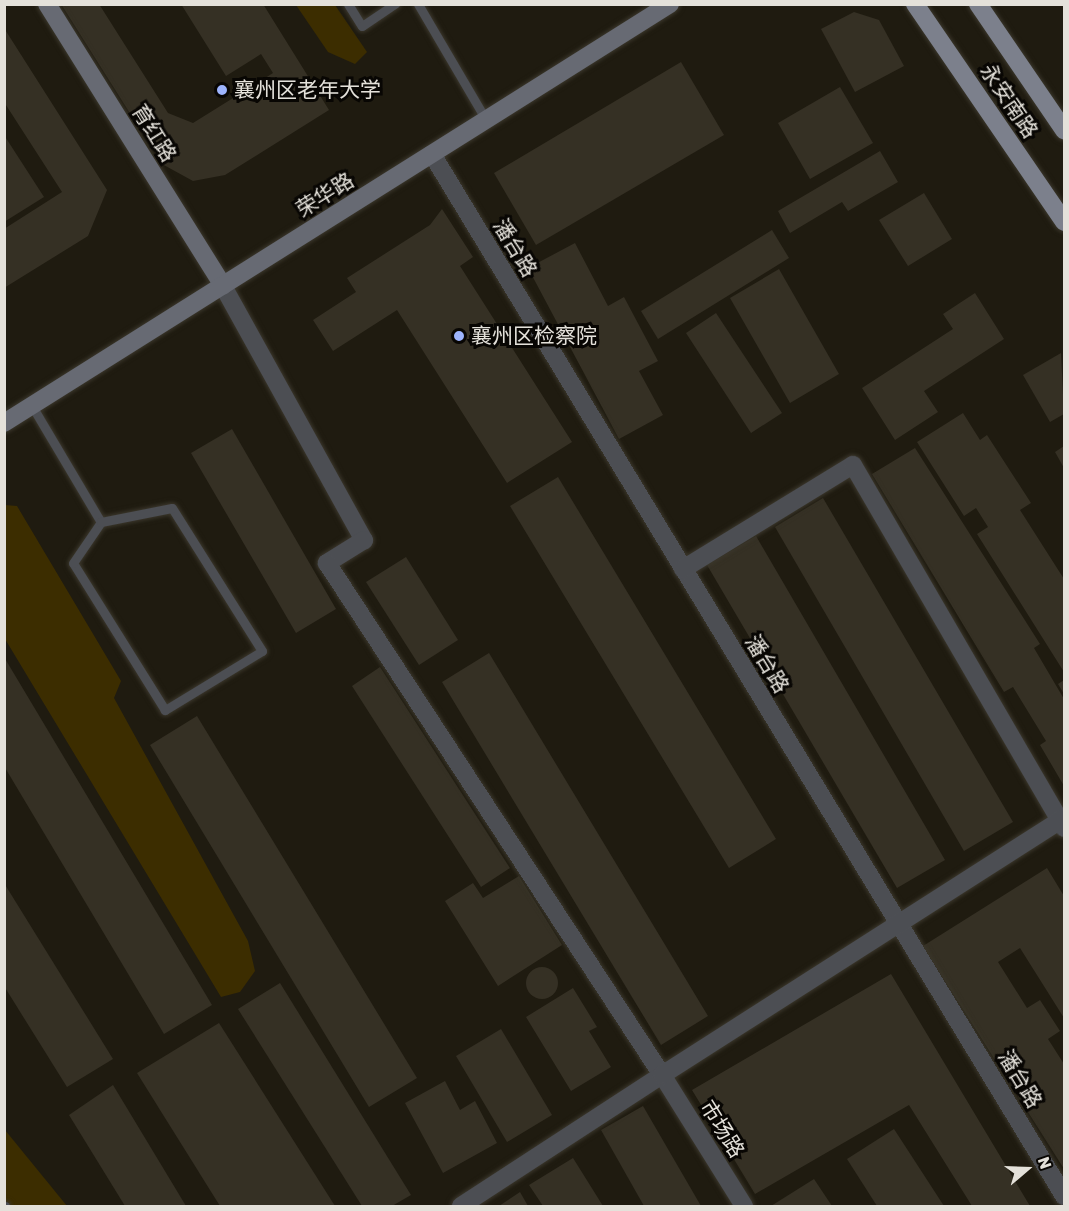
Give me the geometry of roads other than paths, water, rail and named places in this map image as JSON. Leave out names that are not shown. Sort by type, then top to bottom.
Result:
[{"type":"main road","name":"育红路","points":[[47,4],[223,286]]},
{"type":"main road","name":"荣华路","points":[[4,423],[670,4]]},
{"type":"main road","name":"永安南路","points":[[915,4],[1065,222]]},
{"type":"main road","name":"永安南路","points":[[978,4],[1065,130]]},
{"type":"street","name":"潘台路","points":[[432,154],[1065,1196]]},
{"type":"street","name":"市场路","points":[[223,286],[364,540],[327,563],[662,1074],[744,1206]]},
{"type":"street","points":[[461,1206],[898,922],[1063,822],[853,465],[683,569]]},
{"type":"lane","points":[[348,4],[362,26],[396,4]]},
{"type":"lane","points":[[418,4],[486,120]]},
{"type":"lane","points":[[32,406],[101,522]]},
{"type":"lane","points":[[172,508],[262,651],[165,710],[73,563],[101,522],[172,508]]},
{"type":"place","name":"襄州区老年大学","points":[[222,90]]},
{"type":"place","name":"襄州区检察院","points":[[459,336]]}]
